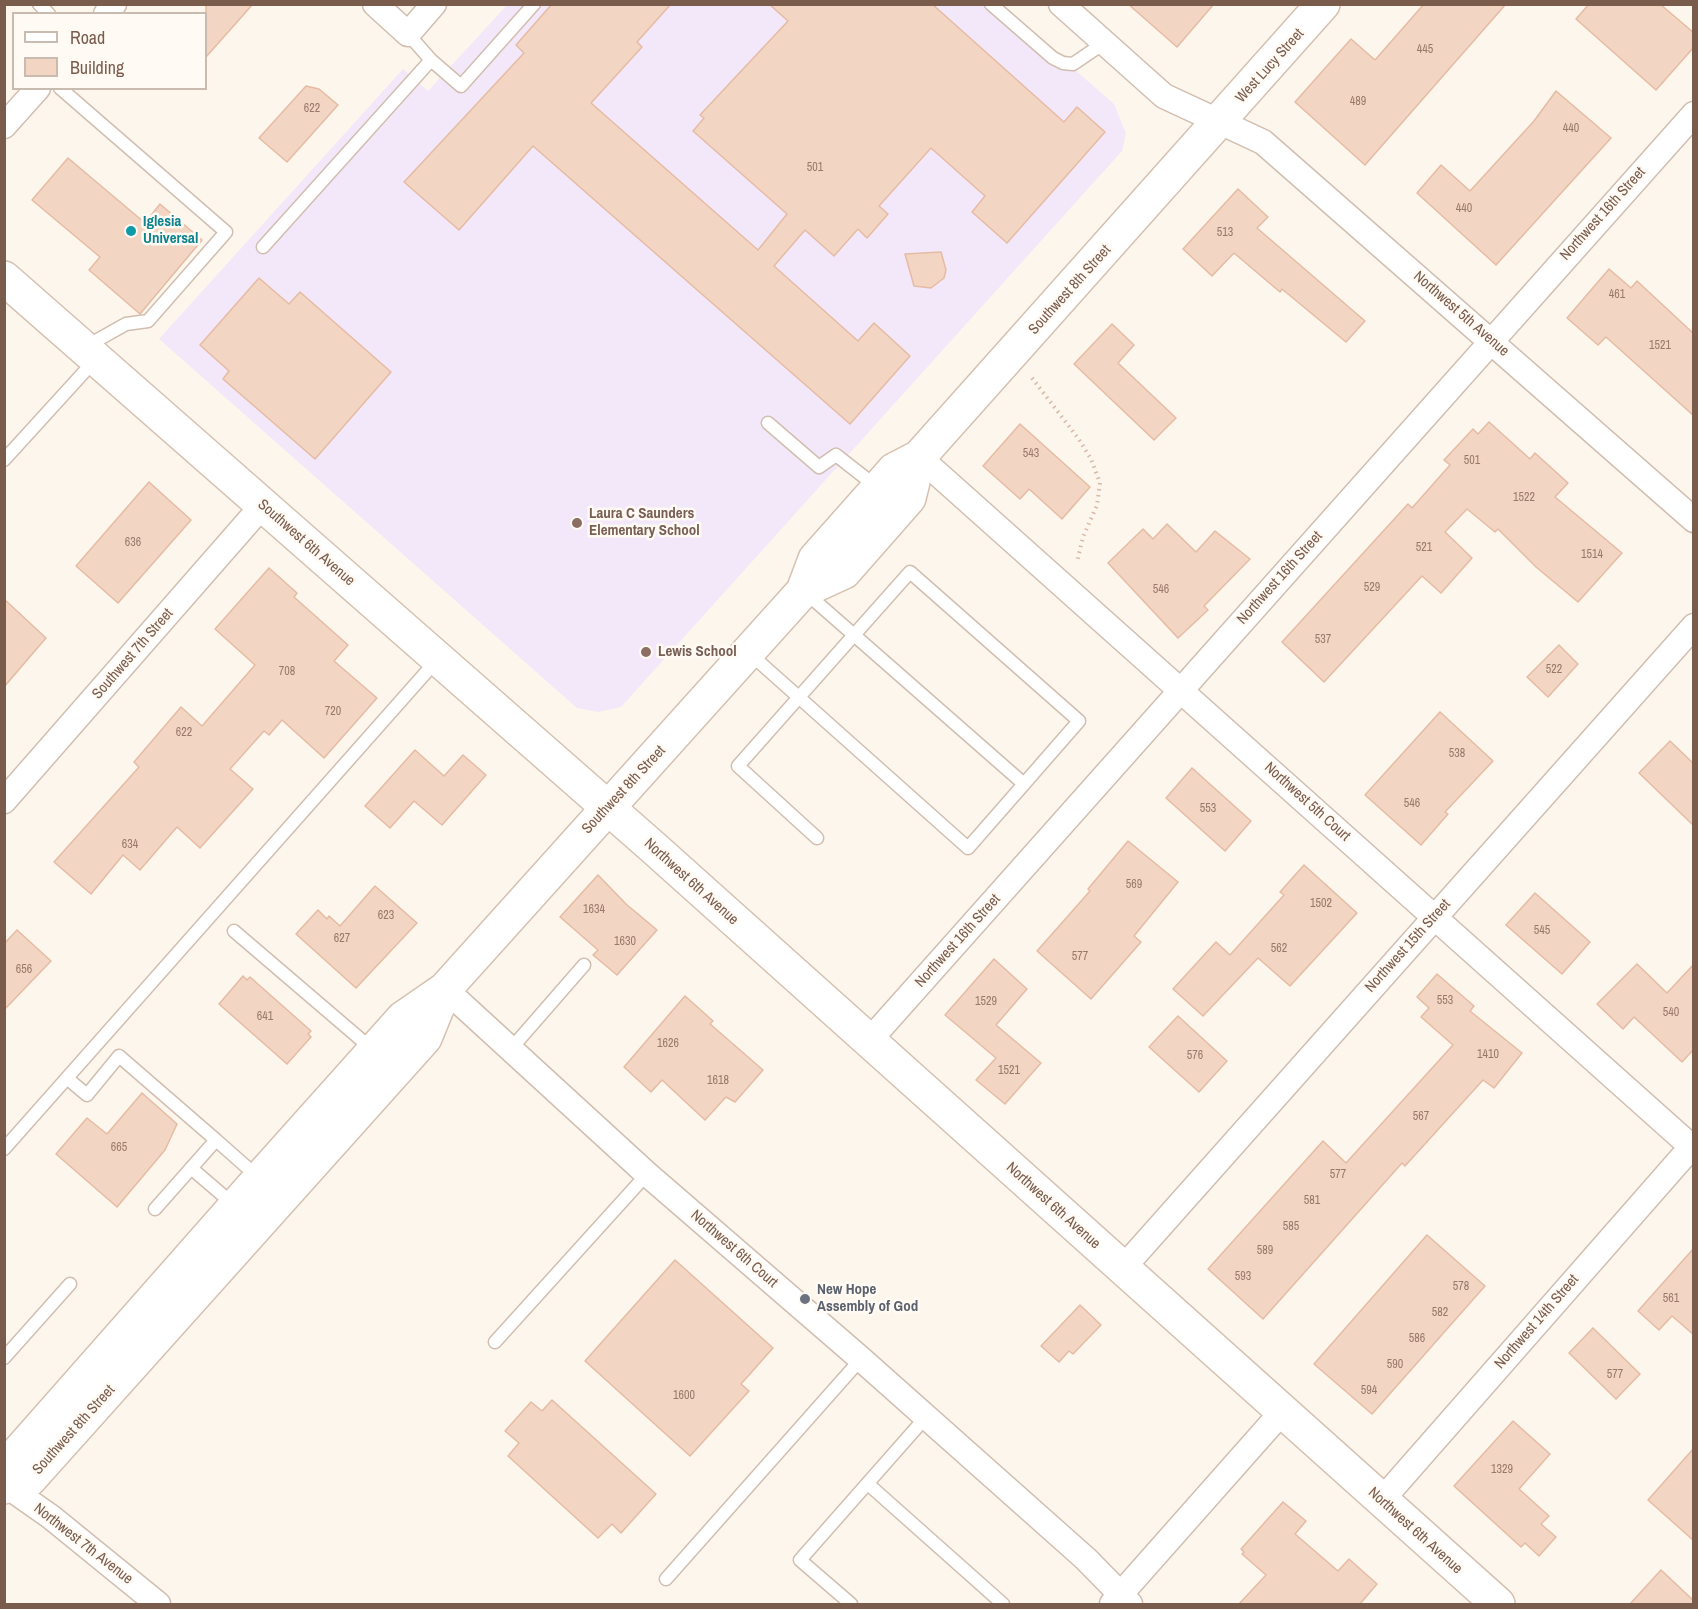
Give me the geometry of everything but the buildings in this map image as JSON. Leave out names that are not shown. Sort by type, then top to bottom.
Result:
[{"type":"street","points":[[375,4],[408,34],[434,4]]},
{"type":"street","name":"Northwest 5th Avenue","points":[[1061,4],[1164,96],[1263,142],[1694,520]]},
{"type":"street","name":"West Lucy Street","points":[[1220,122],[1322,6]]},
{"type":"street","points":[[4,126],[36,90]]},
{"type":"street","name":"Northwest 16th Street","points":[[868,1042],[1694,114]]},
{"type":"street","name":"Southwest 8th Street","points":[[5,1486],[14,1456],[235,1206],[403,1018],[445,989],[803,591],[815,559],[894,470],[919,457],[1220,122]]},
{"type":"street","name":"Southwest 6th Avenue","points":[[4,278],[608,808]]},
{"type":"street","name":"Southwest 8th Street","points":[[803,591],[844,572],[909,498],[919,457]]},
{"type":"street","name":"Northwest 5th Court","points":[[919,457],[1693,1146]]},
{"type":"street","name":"Southwest 7th Street","points":[[4,801],[262,506]]},
{"type":"street","name":"Northwest 15th Street","points":[[1123,1268],[1694,626]]},
{"type":"street","name":"Northwest 6th Avenue","points":[[608,808],[1123,1268],[1281,1413],[1381,1500],[1485,1601]]},
{"type":"street","name":"Southwest 8th Street","points":[[5,1486],[29,1480],[424,1038],[445,989]]},
{"type":"street","name":"Northwest 6th Court","points":[[445,989],[647,1174],[861,1359],[1086,1559],[1121,1601]]},
{"type":"street","name":"Northwest 14th Street","points":[[1381,1500],[1693,1146]]},
{"type":"street","points":[[1121,1601],[1281,1413]]},
{"type":"street","name":"Northwest 7th Avenue","points":[[5,1486],[51,1517],[158,1605]]},
{"type":"lane","points":[[408,34],[431,60],[460,86],[534,4]]},
{"type":"lane","points":[[991,4],[1053,58],[1063,63],[1073,64],[1104,43]]},
{"type":"lane","points":[[263,247],[431,60]]},
{"type":"lane","points":[[4,460],[90,353],[126,324],[148,321],[226,232],[62,90]]},
{"type":"lane","points":[[768,423],[819,467],[836,455],[878,488]]},
{"type":"lane","points":[[748,652],[798,698],[968,848],[1079,720],[910,572],[798,698],[738,766],[817,838]]},
{"type":"lane","points":[[803,591],[1024,784]]},
{"type":"lane","points":[[4,1149],[439,658]]},
{"type":"lane","points":[[234,931],[375,1050]]},
{"type":"lane","points":[[510,1050],[584,965]]},
{"type":"lane","points":[[68,1079],[87,1095],[119,1056],[260,1178]]},
{"type":"lane","points":[[155,1209],[216,1140]]},
{"type":"lane","points":[[191,1168],[235,1206]]},
{"type":"lane","points":[[495,1342],[647,1174]]},
{"type":"lane","points":[[4,1358],[70,1284]]},
{"type":"lane","points":[[666,1579],[861,1359]]},
{"type":"lane","points":[[851,1605],[800,1560],[926,1417]]},
{"type":"lane","points":[[868,1484],[1003,1605]]},
{"type":"path","points":[[1010,355],[1045,393],[1078,438],[1091,459],[1100,483],[1097,506],[1083,537],[1071,592]]},
{"type":"shaded area","name":"Laura C Saunders Elementary School","points":[[507,5],[1001,5],[1114,104],[1126,133],[1122,151],[621,707],[598,712],[577,708],[159,339],[403,69],[428,91]]},
{"type":"place","name":"Iglesia Universal","points":[[131,231]]},
{"type":"place","name":"Laura C Saunders Elementary School","points":[[577,523]]},
{"type":"place","name":"Lewis School","points":[[646,652]]},
{"type":"place","name":"New Hope Assembly of God","points":[[805,1299]]}]
